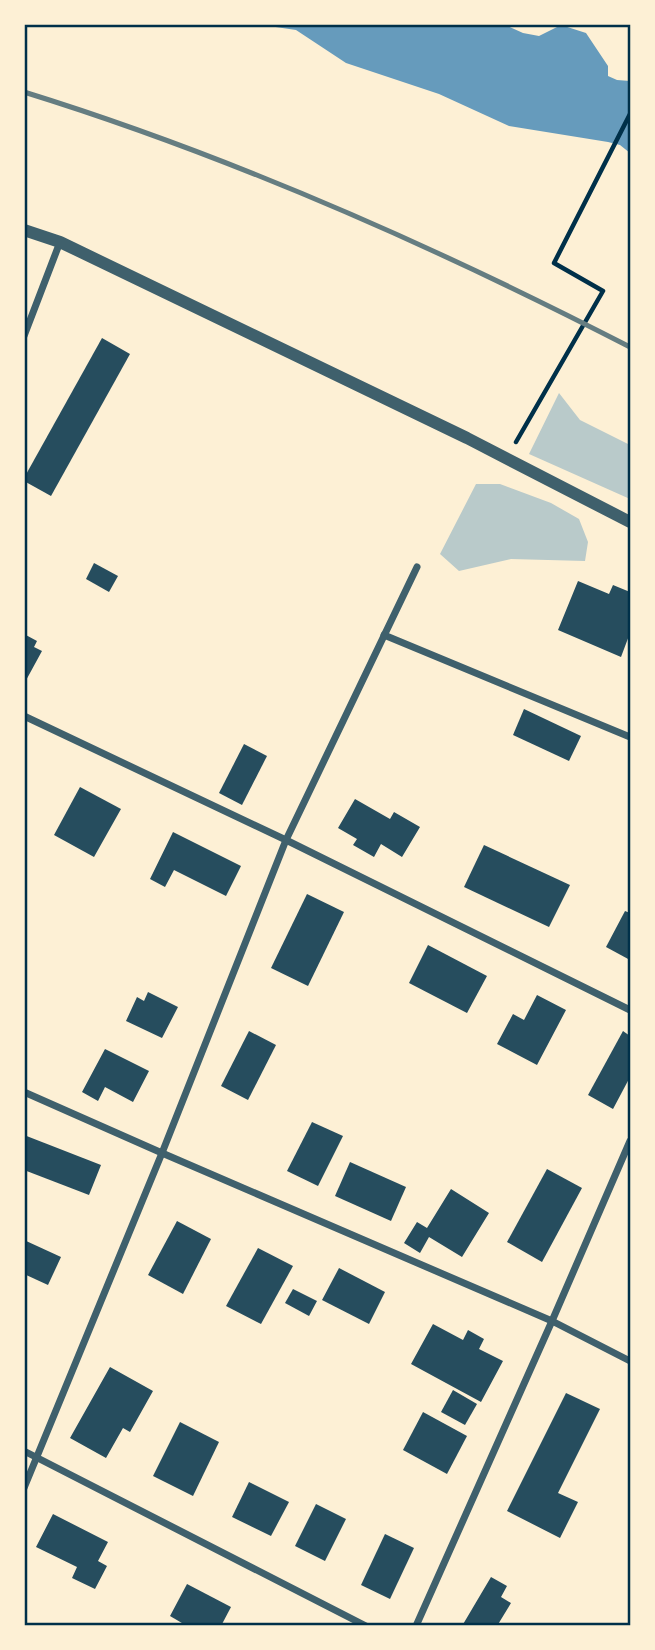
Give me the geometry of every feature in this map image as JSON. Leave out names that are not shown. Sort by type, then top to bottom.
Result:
[{"type":"street","points":[[24,230],[60,242],[507,458],[631,522]]},
{"type":"street","points":[[24,336],[60,242]]},
{"type":"street","points":[[24,1488],[162,1153],[286,840],[417,567]]},
{"type":"street","points":[[384,635],[631,737]]},
{"type":"street","points":[[24,716],[286,840],[631,1010]]},
{"type":"street","points":[[24,1092],[552,1321],[631,1361]]},
{"type":"street","points":[[416,1626],[631,1141]]},
{"type":"street","points":[[24,1451],[366,1626]]},
{"type":"path","points":[[507,458],[603,291],[554,263],[631,114]]},
{"type":"shaded area","points":[[559,393],[580,420],[630,445],[630,499],[529,454]]},
{"type":"shaded area","points":[[476,484],[500,484],[551,503],[579,519],[588,542],[585,561],[511,559],[459,571],[440,554]]},
{"type":"water","points":[[503,24],[523,33],[539,36],[561,25],[586,33],[608,66],[608,76],[630,81],[630,153],[620,145],[608,142],[509,126],[439,94],[346,63],[296,30],[262,25]]},
{"type":"building","points":[[102,338],[130,354],[51,496],[24,481],[24,478]]},
{"type":"building","points":[[94,563],[118,576],[109,592],[86,579]]},
{"type":"building","points":[[578,581],[609,594],[613,585],[630,592],[630,633],[621,657],[558,630]]},
{"type":"building","points":[[24,634],[37,641],[34,647],[42,651],[24,684]]},
{"type":"building","points":[[524,709],[581,736],[569,761],[513,735]]},
{"type":"building","points":[[244,744],[267,756],[242,805],[219,793]]},
{"type":"building","points":[[80,787],[121,809],[94,857],[54,835]]},
{"type":"building","points":[[355,799],[390,819],[394,812],[420,827],[402,857],[381,844],[374,857],[353,845],[357,839],[338,828]]},
{"type":"building","points":[[173,832],[241,866],[226,896],[174,870],[165,887],[150,879]]},
{"type":"building","points":[[484,845],[570,885],[549,927],[464,887]]},
{"type":"building","points":[[307,894],[344,912],[308,986],[271,968]]},
{"type":"building","points":[[625,911],[630,913],[630,960],[606,947]]},
{"type":"building","points":[[428,945],[487,976],[467,1013],[409,983]]},
{"type":"building","points":[[148,992],[178,1007],[162,1038],[126,1021],[137,997],[144,1001]]},
{"type":"building","points":[[537,995],[566,1010],[537,1065],[497,1044],[513,1014],[524,1020]]},
{"type":"building","points":[[249,1031],[276,1045],[248,1100],[221,1086]]},
{"type":"building","points":[[623,1031],[630,1036],[630,1077],[613,1109],[588,1095]]},
{"type":"building","points":[[105,1049],[149,1071],[133,1102],[105,1087],[98,1101],[82,1092]]},
{"type":"building","points":[[312,1122],[343,1136],[318,1186],[287,1171]]},
{"type":"building","points":[[24,1135],[101,1165],[89,1195],[24,1170]]},
{"type":"building","points":[[350,1162],[406,1187],[391,1221],[335,1196]]},
{"type":"building","points":[[547,1169],[582,1188],[542,1262],[507,1242]]},
{"type":"building","points":[[451,1189],[489,1213],[462,1257],[429,1237],[420,1253],[404,1243],[417,1222],[427,1228]]},
{"type":"building","points":[[177,1221],[211,1239],[183,1294],[148,1275]]},
{"type":"building","points":[[24,1240],[61,1257],[48,1285],[24,1274]]},
{"type":"building","points":[[258,1248],[293,1266],[261,1324],[226,1306]]},
{"type":"building","points":[[339,1268],[385,1292],[369,1324],[322,1300]]},
{"type":"building","points":[[293,1289],[317,1301],[309,1316],[285,1303]]},
{"type":"building","points":[[433,1324],[463,1340],[468,1330],[484,1339],[479,1349],[503,1361],[481,1402],[411,1364]]},
{"type":"building","points":[[110,1367],[153,1391],[130,1432],[123,1428],[106,1458],[70,1438]]},
{"type":"building","points":[[453,1390],[477,1404],[465,1425],[441,1412]]},
{"type":"building","points":[[566,1393],[600,1409],[558,1493],[578,1502],[560,1538],[507,1511]]},
{"type":"building","points":[[423,1412],[467,1436],[447,1474],[403,1450]]},
{"type":"building","points":[[180,1422],[219,1442],[193,1496],[153,1476]]},
{"type":"building","points":[[249,1482],[289,1502],[271,1536],[232,1517]]},
{"type":"building","points":[[316,1504],[346,1519],[325,1561],[295,1546]]},
{"type":"building","points":[[53,1514],[108,1542],[98,1561],[107,1566],[95,1589],[72,1578],[77,1567],[36,1547]]},
{"type":"building","points":[[385,1534],[414,1548],[390,1599],[361,1585]]},
{"type":"building","points":[[491,1577],[507,1586],[501,1597],[511,1603],[497,1626],[462,1626]]},
{"type":"building","points":[[187,1584],[231,1607],[221,1626],[187,1626],[170,1616]]},
{"type":"railway","points":[[24,92],[180,145],[333,206],[483,274],[630,347]]}]
